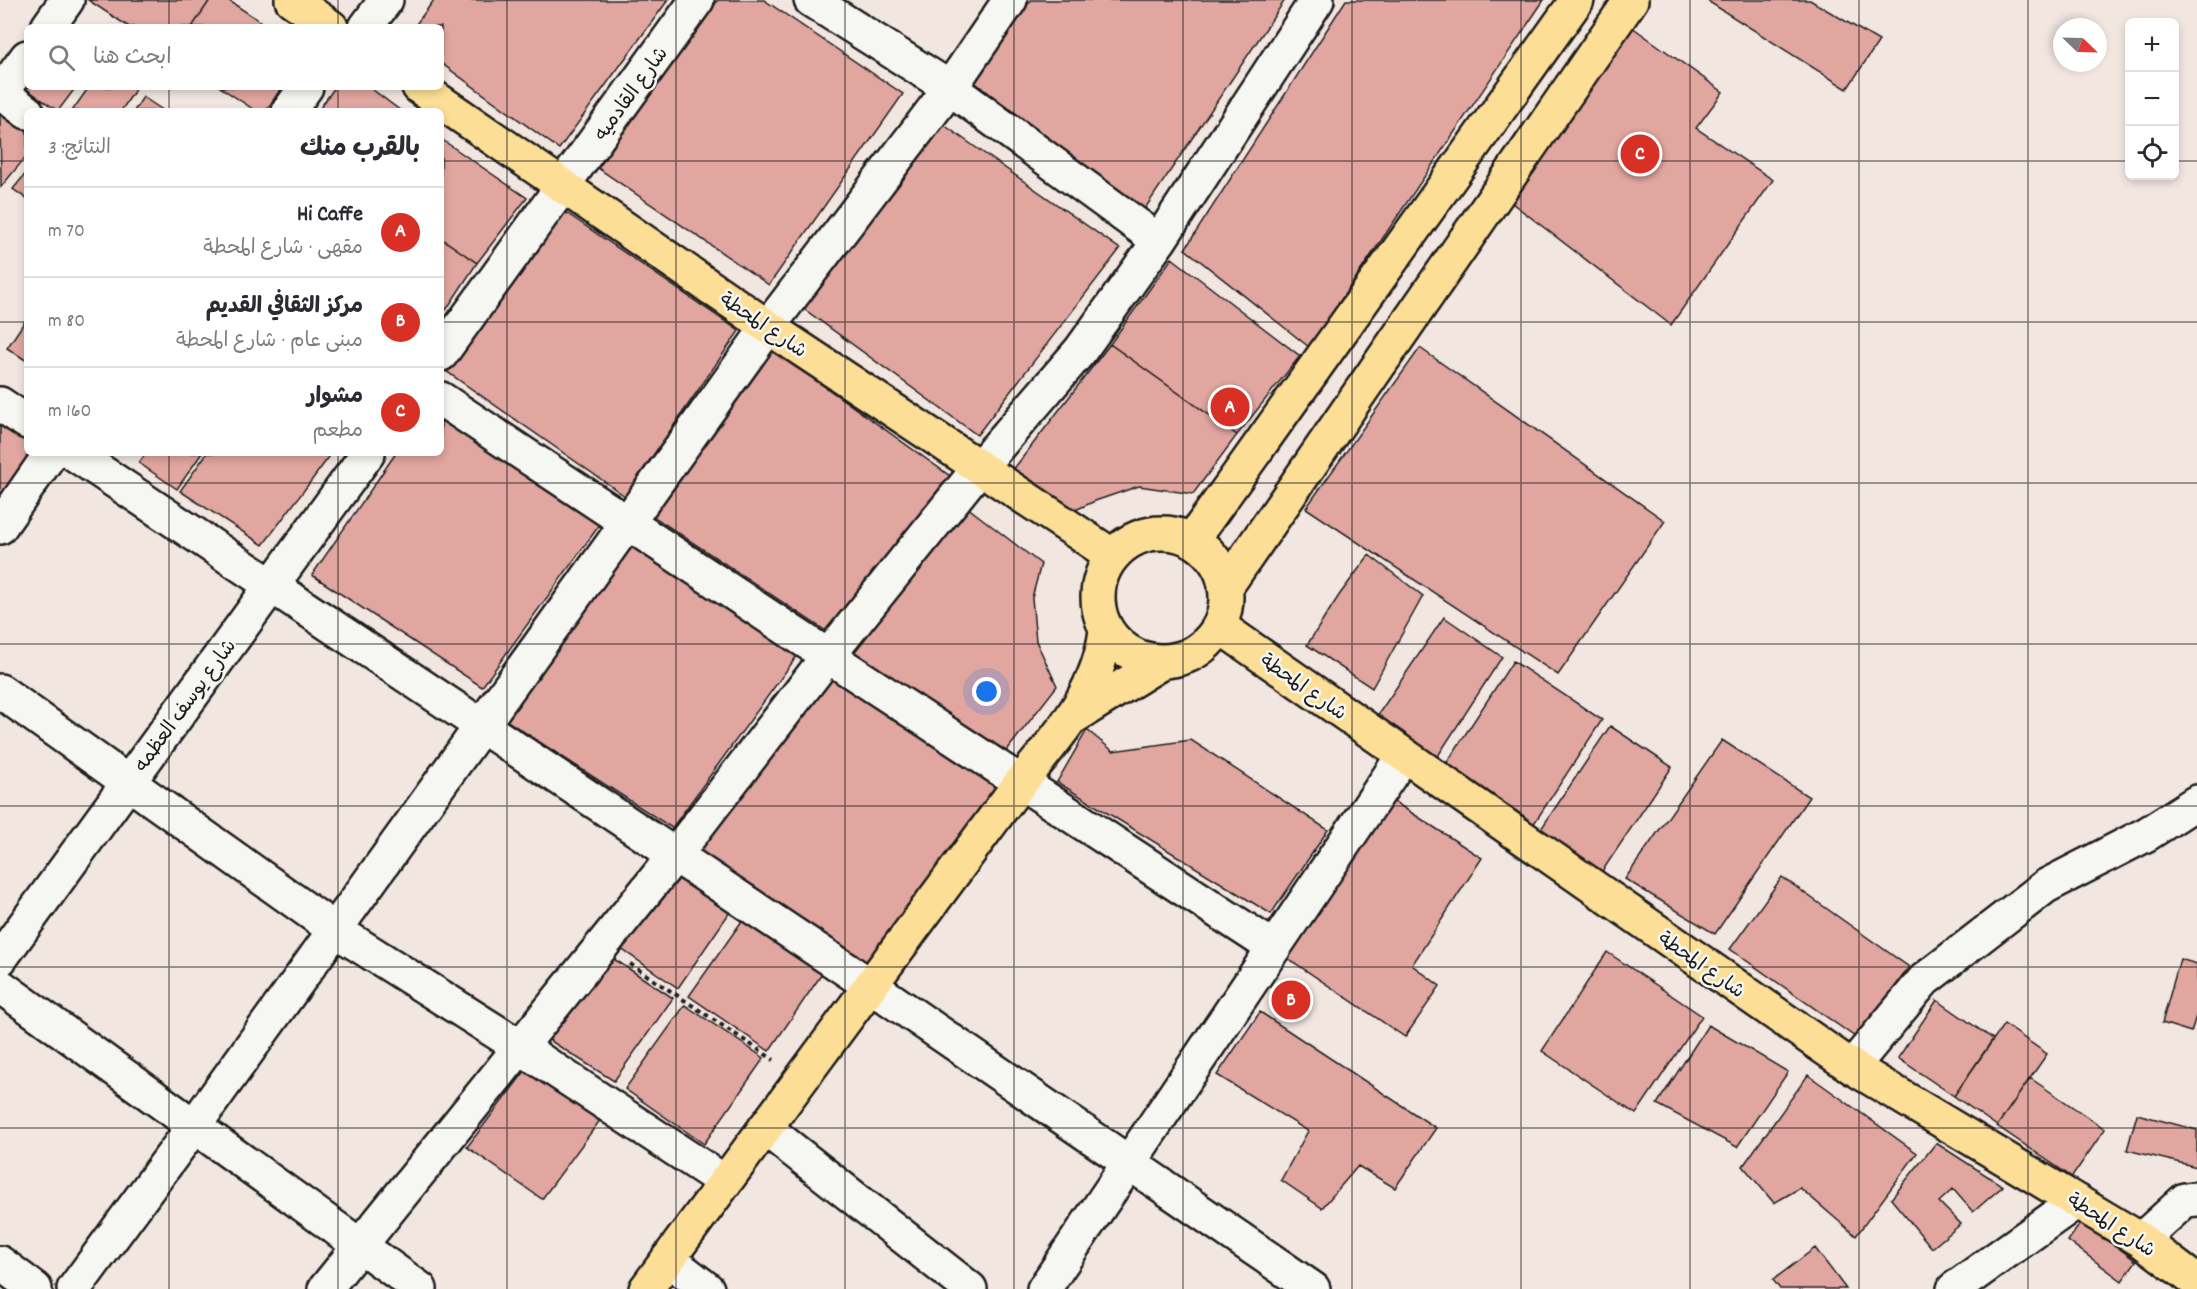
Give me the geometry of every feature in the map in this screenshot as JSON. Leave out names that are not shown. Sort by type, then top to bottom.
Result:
[{"type":"main road","points":[[292,0],[327,24]]},
{"type":"main road","points":[[1192,540],[1577,0]]},
{"type":"main road","points":[[1225,588],[1631,0]]},
{"type":"main road","name":"شارع المحطة","points":[[423,90],[768,327],[1113,556]]},
{"type":"main road","points":[[1172,533],[1192,540],[1208,552],[1220,569],[1225,588],[1225,608],[1219,626],[1205,645],[1185,658],[1162,662],[1140,658],[1120,647],[1106,630],[1098,604],[1100,579],[1113,556],[1130,542],[1150,534],[1172,533]]},
{"type":"main road","name":"شارع المحطة","points":[[1219,626],[1852,1067],[2141,1240],[2197,1282]]},
{"type":"main road","points":[[646,1289],[1021,782],[1073,717],[1095,674],[1104,650],[1106,630]]},
{"type":"main road","points":[[1073,717],[1162,662]]},
{"type":"street","points":[[50,24],[68,0]]},
{"type":"street","points":[[368,24],[386,0]]},
{"type":"street","name":"شارع القادميه","points":[[563,186],[698,0]]},
{"type":"street","points":[[811,0],[950,88],[1159,241]]},
{"type":"street","points":[[74,1289],[194,1126],[768,327],[950,88],[1010,0]]},
{"type":"street","points":[[325,1289],[675,855],[828,656],[979,468],[1080,351],[1159,241],[1317,0]]},
{"type":"street","points":[[7,98],[24,63]]},
{"type":"street","points":[[291,108],[304,90]]},
{"type":"street","points":[[444,350],[563,186]]},
{"type":"street","points":[[444,401],[1274,948]]},
{"type":"street","points":[[0,404],[24,420]]},
{"type":"street","points":[[0,526],[49,456]]},
{"type":"street","points":[[78,456],[871,986],[1313,1289]]},
{"type":"street","name":"شارع يوسف العظمه","points":[[0,958],[366,456]]},
{"type":"street","points":[[0,691],[335,930],[520,1047],[725,1182]]},
{"type":"street","points":[[1044,1289],[1403,756]]},
{"type":"street","points":[[1852,1067],[1924,980],[2027,900],[2046,886],[2147,834],[2197,802]]},
{"type":"street","points":[[0,986],[420,1289]]},
{"type":"street","points":[[765,1128],[970,1289]]},
{"type":"street","points":[[2141,1240],[2185,1200],[2197,1198]]},
{"type":"street","points":[[1954,1289],[2078,1201]]},
{"type":"street","points":[[668,1259],[707,1289]]},
{"type":"street","points":[[0,1263],[35,1289]]},
{"type":"path","points":[[603,945],[802,1079]]},
{"type":"building","points":[[88,0],[210,0],[194,24],[124,24]]},
{"type":"building","points":[[210,0],[228,0],[264,24],[194,24]]},
{"type":"building","points":[[434,0],[668,0],[559,149],[444,65],[444,24],[416,24]]},
{"type":"building","points":[[718,0],[764,0],[903,94],[769,285],[598,168]]},
{"type":"building","points":[[1031,0],[1285,0],[1144,210],[973,81]]},
{"type":"building","points":[[1346,0],[1544,0],[1309,347],[1185,249]]},
{"type":"building","points":[[1706,0],[1810,0],[1879,41],[1847,89]]},
{"type":"building","points":[[1632,27],[1723,92],[1696,128],[1773,180],[1671,325],[1512,203]]},
{"type":"building","points":[[24,75],[24,87],[18,83]]},
{"type":"building","points":[[28,90],[74,90],[60,108],[54,108]]},
{"type":"building","points":[[87,90],[135,90],[123,108],[74,108]]},
{"type":"building","points":[[224,90],[280,90],[268,108],[252,108]]},
{"type":"building","points":[[333,90],[373,90],[397,108],[320,108]]},
{"type":"building","points":[[143,97],[160,108],[136,108]]},
{"type":"building","points":[[3,112],[24,127],[24,159],[1,187],[0,116]]},
{"type":"building","points":[[944,125],[1120,249],[977,435],[804,309]]},
{"type":"building","points":[[444,141],[527,198],[477,263],[444,240]]},
{"type":"building","points":[[24,176],[24,197],[13,189]]},
{"type":"building","points":[[565,212],[739,331],[625,496],[446,371]]},
{"type":"building","points":[[444,240],[477,263],[446,310],[444,309]]},
{"type":"building","points":[[1172,258],[1300,356],[1237,435],[1110,344]]},
{"type":"building","points":[[24,322],[24,359],[7,348]]},
{"type":"building","points":[[1110,344],[1237,435],[1193,494],[1139,486],[1095,501],[1069,513],[1009,475]]},
{"type":"building","points":[[1420,348],[1665,521],[1558,675],[1306,508]]},
{"type":"building","points":[[772,349],[950,476],[826,631],[653,516]]},
{"type":"building","points":[[0,415],[24,431],[24,456],[31,456],[0,500]]},
{"type":"building","points":[[444,419],[601,523],[482,687],[312,575],[394,456],[444,456]]},
{"type":"building","points":[[144,456],[200,456],[177,489],[139,463]]},
{"type":"building","points":[[205,456],[330,456],[263,545],[180,491]]},
{"type":"building","points":[[967,507],[1041,564],[1032,598],[1036,641],[1057,686],[1004,754],[851,651]]},
{"type":"building","points":[[630,544],[797,656],[672,828],[492,711]]},
{"type":"building","points":[[1369,555],[1423,596],[1372,688],[1307,645]]},
{"type":"building","points":[[1444,617],[1502,657],[1434,762],[1373,722]]},
{"type":"building","points":[[1513,661],[1602,720],[1533,825],[1444,767]]},
{"type":"building","points":[[830,675],[998,789],[864,965],[699,852]]},
{"type":"building","points":[[1610,726],[1672,767],[1601,873],[1539,832]]},
{"type":"building","points":[[1087,730],[1113,751],[1191,740],[1328,830],[1271,914],[1057,782]]},
{"type":"building","points":[[1722,740],[1809,797],[1715,934],[1625,879]]},
{"type":"building","points":[[1390,799],[1482,858],[1412,965],[1440,986],[1405,1037],[1286,957]]},
{"type":"building","points":[[677,876],[732,909],[678,988],[620,948]]},
{"type":"building","points":[[1782,877],[1909,967],[1858,1039],[1730,949]]},
{"type":"building","points":[[744,918],[824,971],[769,1051],[689,996]]},
{"type":"building","points":[[1607,952],[1702,1016],[1636,1114],[1542,1051]]},
{"type":"building","points":[[611,957],[673,998],[614,1081],[546,1038]]},
{"type":"building","points":[[2180,959],[2197,964],[2197,1013],[2191,1032],[2162,1023]]},
{"type":"building","points":[[1937,1000],[1993,1039],[1954,1096],[1898,1058]]},
{"type":"building","points":[[685,1005],[764,1058],[704,1144],[625,1089]]},
{"type":"building","points":[[1260,1012],[1436,1128],[1395,1188],[1358,1166],[1322,1208],[1281,1180],[1308,1131],[1217,1075]]},
{"type":"building","points":[[2004,1024],[2047,1054],[1997,1126],[1954,1096]]},
{"type":"building","points":[[1708,1025],[1788,1072],[1737,1147],[1657,1104]]},
{"type":"building","points":[[529,1066],[601,1119],[542,1199],[467,1147]]},
{"type":"building","points":[[1808,1075],[1917,1153],[1856,1236],[1800,1188],[1774,1203],[1743,1166]]},
{"type":"building","points":[[2030,1078],[2105,1129],[2072,1177],[1997,1126]]},
{"type":"building","points":[[2137,1114],[2197,1130],[2197,1167],[2127,1150]]},
{"type":"building","points":[[1936,1143],[2003,1186],[1973,1212],[1953,1189],[1939,1202],[1961,1224],[1932,1248],[1891,1199]]},
{"type":"building","points":[[2082,1221],[2136,1261],[2122,1281],[2068,1241]]},
{"type":"building","points":[[1815,1248],[1846,1289],[1780,1289],[1773,1280]]},
{"type":"place","name":"مشوار","points":[[1640,154]]},
{"type":"place","name":"Hi Caffe","points":[[1230,407]]},
{"type":"place","name":"مركز الثقافي القديم","points":[[1291,1000]]}]
